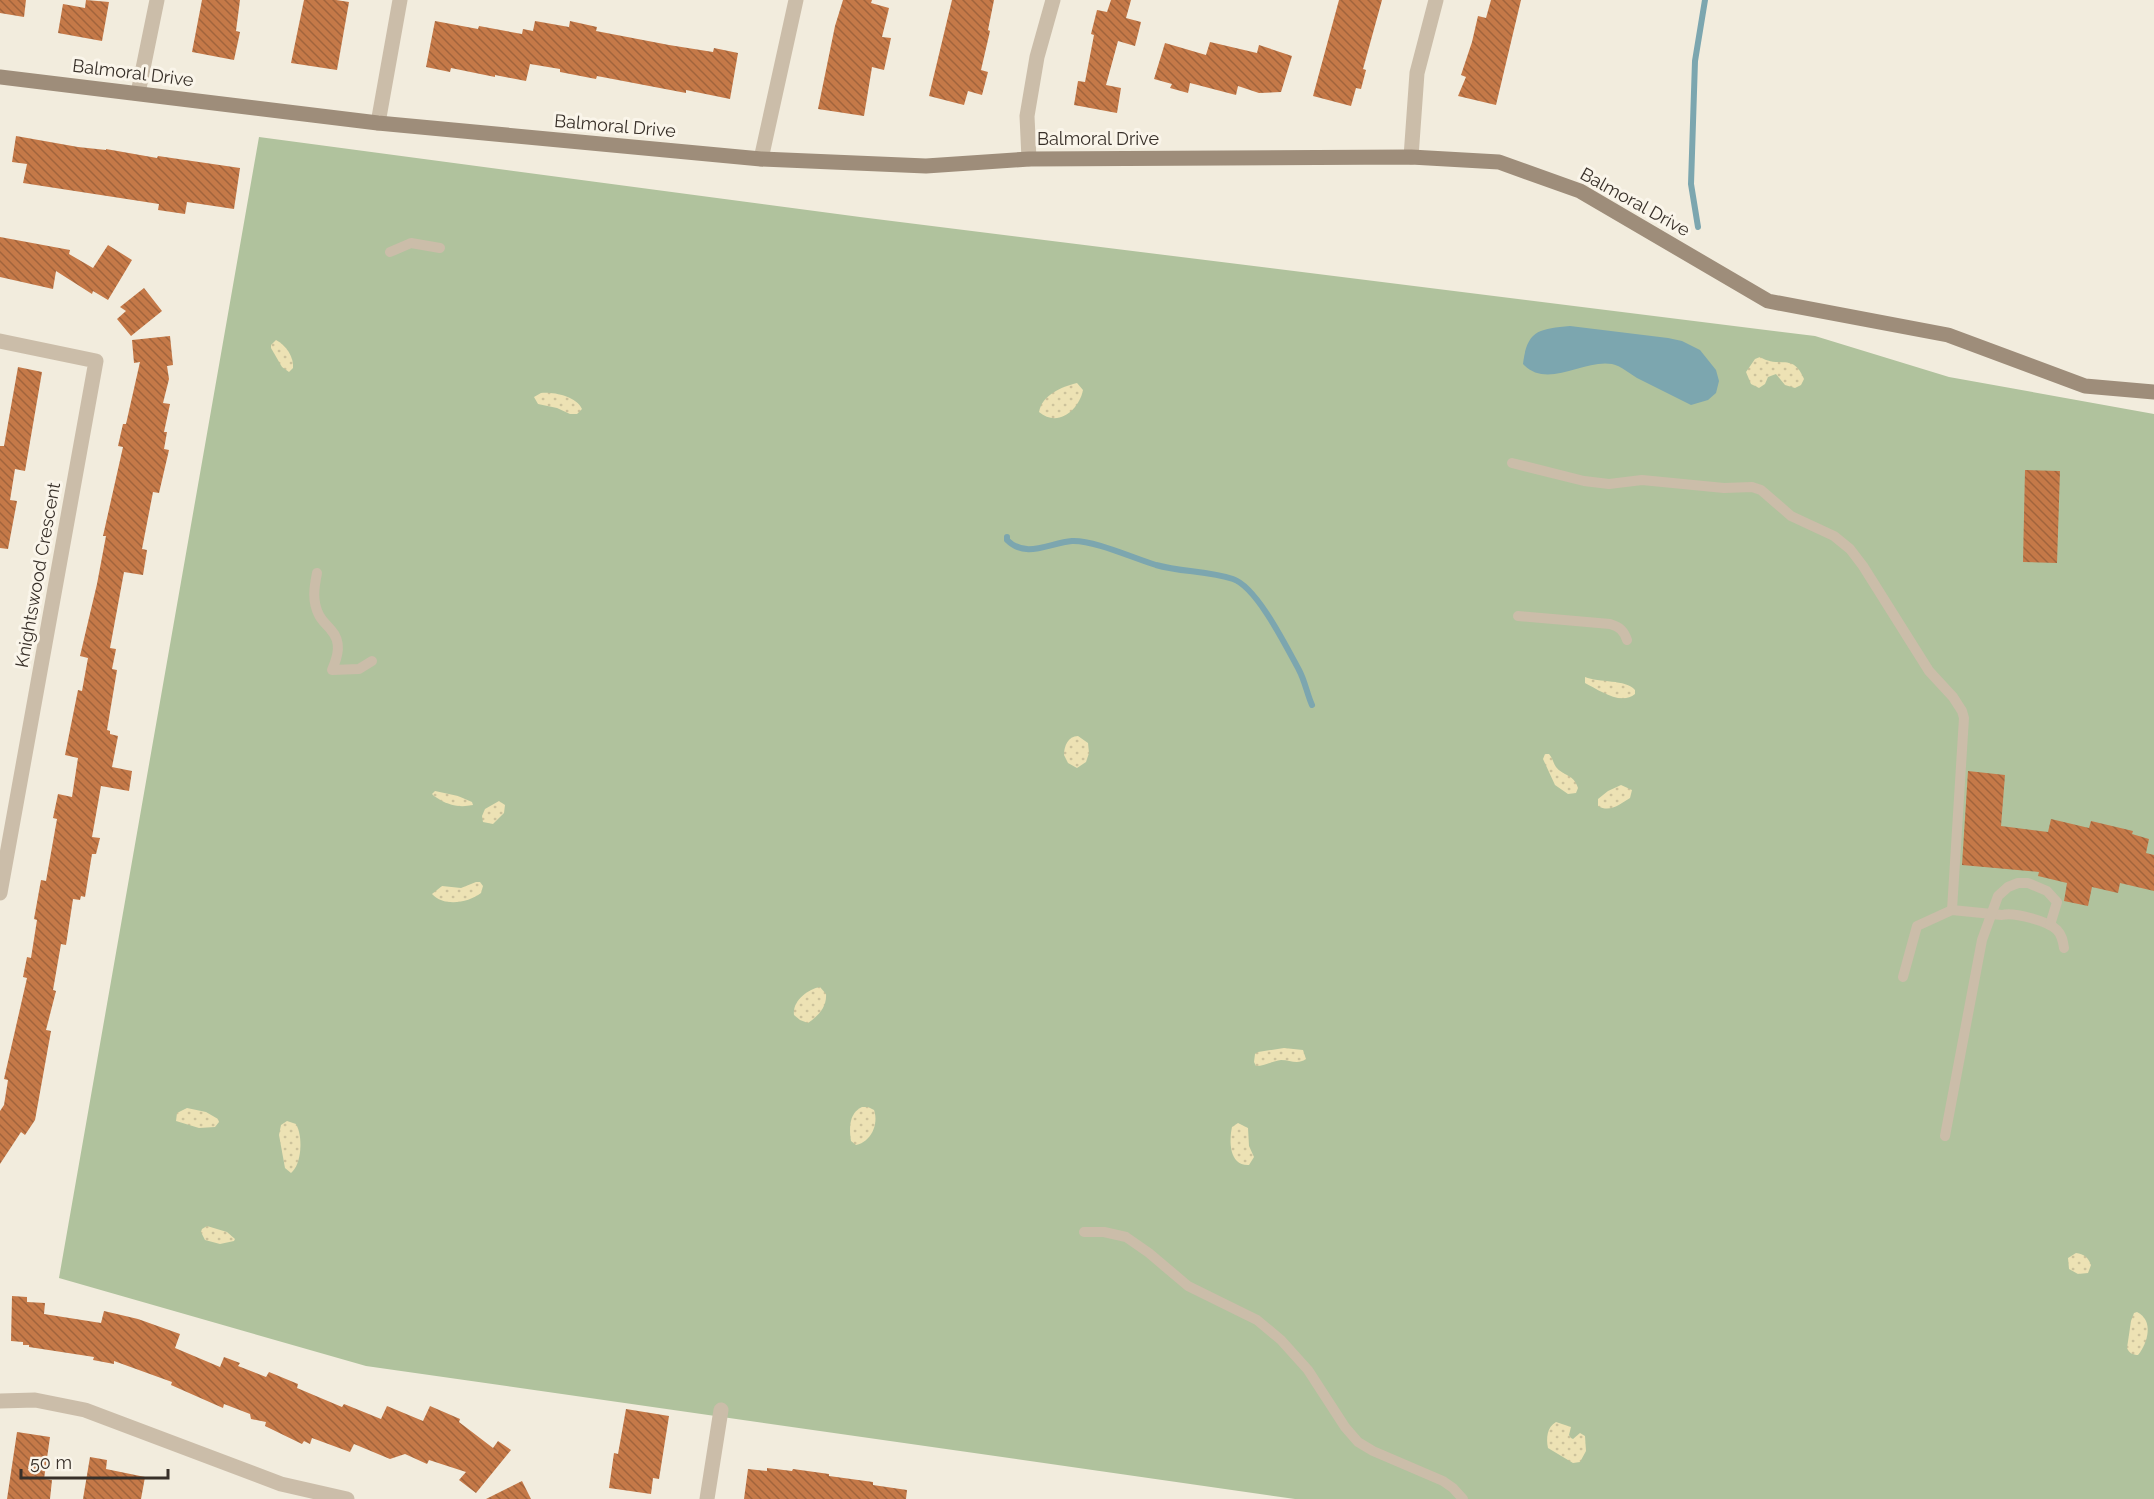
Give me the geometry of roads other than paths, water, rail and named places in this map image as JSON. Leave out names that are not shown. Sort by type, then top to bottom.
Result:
[{"type":"street","points":[[138,93],[157,0]]},
{"type":"street","points":[[378,123],[400,0]]},
{"type":"street","points":[[761,159],[796,0]]},
{"type":"street","points":[[1029,159],[1027,116],[1037,57],[1053,0]]},
{"type":"street","points":[[1411,157],[1417,73],[1436,0]]},
{"type":"street","name":"Balmoral Drive","points":[[0,77],[378,123],[761,159],[926,166],[1029,159],[1411,157],[1499,162],[1580,191],[1768,301],[1948,335],[2085,386],[2154,392]]},
{"type":"street","name":"Knightswood Crescent","points":[[0,341],[96,361],[0,893]]},
{"type":"street","points":[[0,1401],[35,1400],[85,1410],[281,1484],[347,1499]]},
{"type":"street","points":[[707,1499],[721,1410]]},
{"type":"lane","points":[[390,252],[411,243],[440,248]]},
{"type":"lane","points":[[1512,464],[1570,479],[1609,484],[1642,480],[1724,488],[1752,487],[1772,498],[1791,516],[1834,536],[1850,549],[1929,671],[1953,697],[1964,718],[1953,910]]},
{"type":"lane","points":[[316,573],[314,591],[316,607],[338,642],[332,670],[353,670],[372,661]]},
{"type":"lane","points":[[1518,616],[1610,624],[1618,626],[1624,632],[1627,640]]},
{"type":"lane","points":[[1945,1136],[1984,930],[1998,896],[2008,887],[2018,883],[2028,883],[2047,891],[2057,902],[2050,925]]},
{"type":"lane","points":[[1903,976],[1917,926],[1953,910],[1993,912],[2002,915],[2010,913],[2050,925],[2061,935],[2064,948]]},
{"type":"lane","points":[[1084,1232],[1104,1232],[1126,1238],[1149,1253],[1188,1286],[1257,1320],[1281,1340],[1308,1370],[1345,1427],[1358,1442],[1373,1451],[1443,1481],[1463,1499]]},
{"type":"water","points":[[1570,326],[1682,341],[1700,350],[1716,370],[1719,381],[1716,393],[1708,400],[1691,405],[1612,364],[1543,374],[1523,364],[1528,344],[1536,333],[1550,328]]},
{"type":"waterway","points":[[1698,227],[1691,184],[1695,61],[1705,0]]},
{"type":"waterway","points":[[1007,537],[1007,540],[1014,546],[1030,549],[1063,542],[1081,541],[1156,565],[1233,579],[1252,594],[1270,619],[1301,674],[1312,705]]}]
